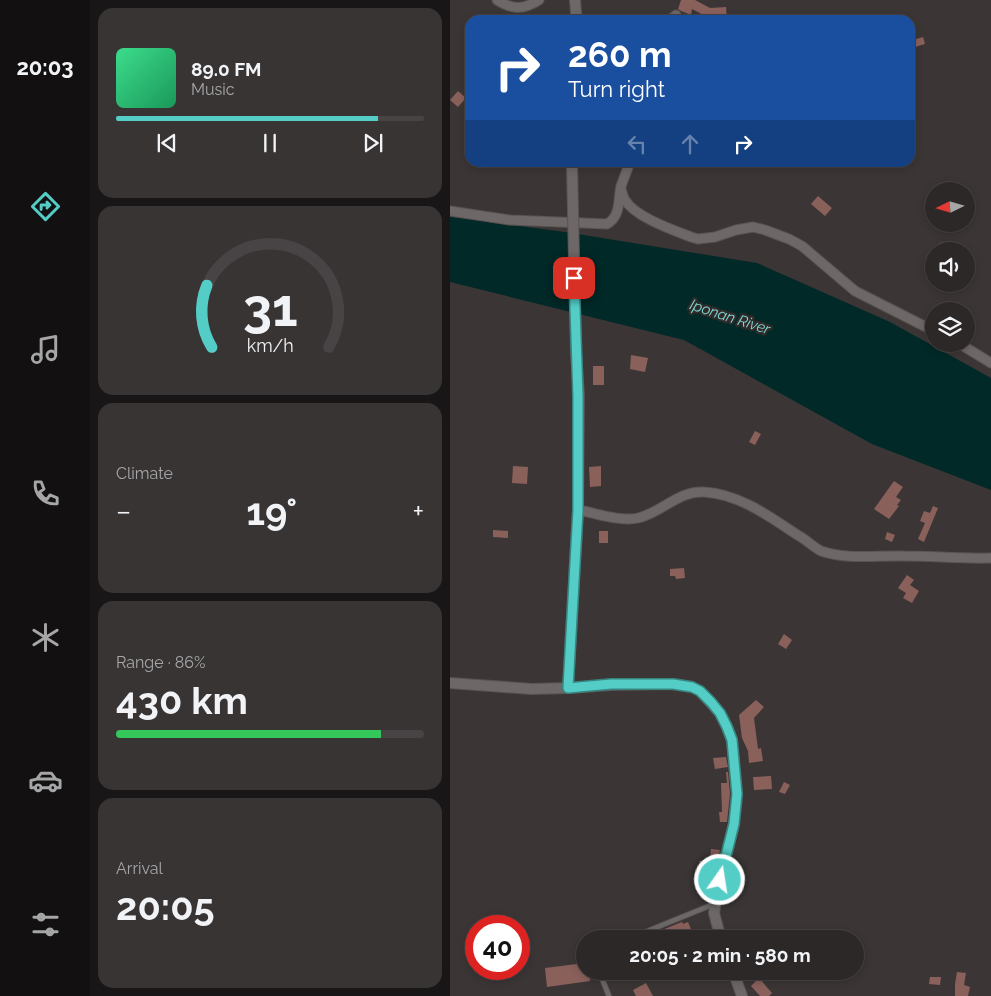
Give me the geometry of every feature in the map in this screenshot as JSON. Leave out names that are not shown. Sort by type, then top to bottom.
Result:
[{"type":"street","points":[[497,0],[506,6],[519,8],[539,0]]},
{"type":"street","points":[[575,0],[577,15]]},
{"type":"street","points":[[568,688],[578,510],[578,396],[572,167]]},
{"type":"street","points":[[450,211],[510,220],[607,224],[614,218],[618,210],[621,189],[628,167]]},
{"type":"street","points":[[621,189],[624,199],[640,214],[691,237],[698,239],[710,238],[753,227],[789,239],[802,246],[855,291],[925,326]]},
{"type":"street","points":[[974,352],[991,362]]},
{"type":"street","points":[[578,510],[629,520],[648,515],[675,499],[703,491],[752,506],[821,551],[845,556],[991,558]]},
{"type":"street","points":[[450,683],[532,688],[568,688],[611,684],[673,684],[692,687],[700,691],[720,713],[732,740],[737,794],[734,824],[715,904],[714,913],[719,930]]},
{"type":"street","points":[[736,980],[742,996]]},
{"type":"lane","points":[[650,930],[715,904]]},
{"type":"lane","points":[[603,980],[609,996]]},
{"type":"water","name":"Iponan River","points":[[450,217],[565,232],[757,263],[890,322],[925,341],[925,352],[944,352],[991,378],[991,490],[872,444],[684,340],[450,282]]},
{"type":"building","points":[[681,0],[695,0],[710,8],[726,7],[727,15],[703,15],[692,9],[691,15],[678,9]]},
{"type":"building","points":[[923,37],[925,44],[915,47],[915,39]]},
{"type":"building","points":[[458,91],[465,97],[458,107],[450,100]]},
{"type":"building","points":[[818,196],[832,208],[825,216],[811,204]]},
{"type":"building","points":[[631,355],[648,358],[645,372],[630,369]]},
{"type":"building","points":[[593,366],[604,366],[604,385],[593,385]]},
{"type":"building","points":[[755,431],[761,434],[755,445],[749,442]]},
{"type":"building","points":[[513,466],[528,467],[527,484],[512,483]]},
{"type":"building","points":[[601,466],[601,486],[590,487],[589,467]]},
{"type":"building","points":[[894,481],[903,487],[896,497],[901,500],[897,505],[899,506],[889,519],[874,509]]},
{"type":"building","points":[[933,506],[938,508],[924,542],[918,539],[925,523],[920,521],[924,511],[930,513]]},
{"type":"building","points":[[493,530],[508,531],[508,538],[493,537]]},
{"type":"building","points":[[599,531],[608,531],[608,543],[599,543]]},
{"type":"building","points":[[887,532],[895,535],[892,542],[885,539]]},
{"type":"building","points":[[684,568],[685,578],[676,579],[675,576],[670,576],[670,569]]},
{"type":"building","points":[[907,575],[914,580],[910,585],[919,591],[912,603],[903,598],[906,593],[898,588]]},
{"type":"building","points":[[784,634],[792,640],[786,649],[778,644]]},
{"type":"building","points":[[756,700],[764,707],[754,718],[758,749],[761,748],[763,761],[749,763],[748,751],[742,738],[739,715]]},
{"type":"building","points":[[726,757],[728,767],[715,769],[713,758]]},
{"type":"building","points":[[726,772],[728,772],[730,794],[727,822],[720,822],[719,812],[722,812],[721,783],[727,783]]},
{"type":"building","points":[[771,776],[772,789],[754,790],[753,777]]},
{"type":"building","points":[[784,782],[790,785],[785,794],[779,792]]},
{"type":"building","points":[[711,849],[720,850],[710,897],[705,898],[703,875],[700,875],[699,861],[710,860]]},
{"type":"building","points":[[728,875],[737,876],[736,883],[727,881]]},
{"type":"building","points":[[682,922],[683,924],[688,922],[691,930],[662,930]]},
{"type":"building","points":[[576,964],[576,980],[590,981],[547,987],[545,968]]},
{"type":"building","points":[[957,972],[966,973],[964,985],[970,987],[968,996],[955,996]]},
{"type":"building","points":[[930,977],[941,977],[940,985],[929,984]]},
{"type":"building","points":[[757,980],[761,980],[772,993],[769,996],[760,996],[751,986]]},
{"type":"building","points":[[646,983],[653,996],[636,996],[633,990]]},
{"type":"route","points":[[574,278],[578,396],[578,510],[568,688],[611,684],[673,684],[692,687],[700,691],[720,713],[732,740],[737,794],[734,824],[720,880]]}]
